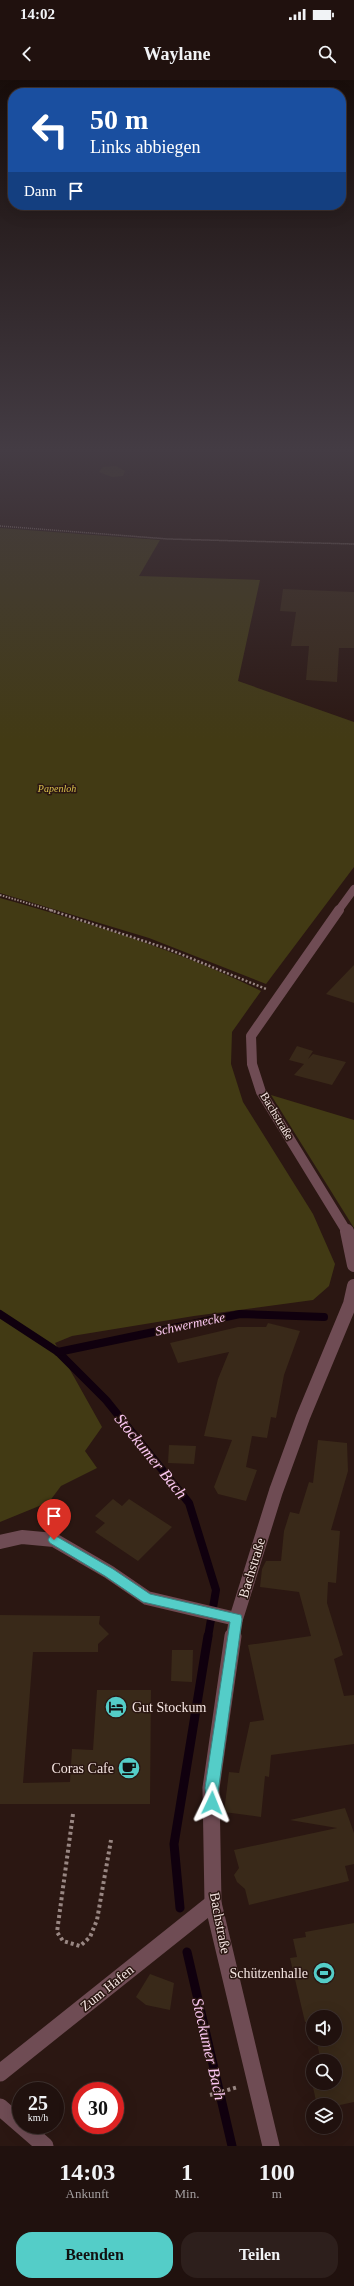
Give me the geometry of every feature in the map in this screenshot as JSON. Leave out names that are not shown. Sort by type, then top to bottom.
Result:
[{"type":"street","name":"Bachstraße","points":[[354,889],[278,995],[251,1036],[252,1064],[261,1092],[347,1232],[354,1265]]},
{"type":"street","name":"Bachstraße","points":[[271,2146],[213,1903],[212,1788],[236,1619],[276,1491],[303,1416],[352,1305],[354,1286]]},
{"type":"street","points":[[0,1542],[22,1537],[54,1540],[109,1572],[147,1598],[236,1619]]},
{"type":"street","name":"Zum Hafen","points":[[0,2073],[213,1903]]},
{"type":"street","points":[[0,2107],[45,2146]]},
{"type":"path","points":[[0,895],[129,935],[219,967],[278,995]]},
{"type":"path","points":[[73,1814],[57,1932],[63,1941],[80,1946],[90,1937],[97,1920],[111,1840]]},
{"type":"path","points":[[210,2095],[256,2082]]},
{"type":"green space","name":"Papenloh","points":[[0,548],[155,548],[139,576],[260,580],[238,681],[354,722],[354,867],[266,984],[149,938],[0,893]]},
{"type":"green space","points":[[0,898],[133,938],[230,976],[261,991],[232,1032],[231,1064],[243,1102],[313,1214],[335,1264],[329,1286],[313,1300],[194,1316],[72,1336],[55,1343],[102,1427],[85,1451],[97,1468],[61,1486],[49,1502],[0,1522]]},
{"type":"green space","points":[[271,1095],[354,1120],[354,1228]]},
{"type":"building","points":[[283,589],[354,592],[354,648],[339,648],[337,682],[306,680],[309,646],[291,646],[296,612],[280,611]]},
{"type":"building","points":[[354,965],[354,1003],[326,994]]},
{"type":"building","points":[[297,1046],[313,1051],[308,1059],[313,1054],[346,1062],[332,1085],[294,1075],[304,1064],[289,1060]]},
{"type":"building","points":[[268,1323],[300,1331],[284,1375],[276,1418],[271,1417],[267,1438],[252,1436],[246,1467],[257,1470],[246,1501],[218,1494],[214,1487],[232,1440],[204,1436],[218,1379],[229,1352],[178,1363],[170,1343],[238,1327],[266,1327]]},
{"type":"building","points":[[318,1440],[347,1443],[348,1471],[331,1530],[340,1531],[336,1583],[328,1582],[327,1603],[343,1655],[334,1659],[344,1696],[354,1695],[354,1744],[271,1755],[269,1777],[265,1776],[261,1817],[224,1812],[229,1772],[239,1773],[250,1722],[264,1720],[248,1645],[311,1636],[299,1592],[260,1587],[262,1569],[266,1561],[281,1561],[284,1531],[290,1512],[299,1514],[309,1482],[313,1483]]},
{"type":"building","points":[[169,1445],[196,1446],[194,1464],[168,1463]]},
{"type":"building","points":[[113,1499],[122,1506],[129,1499],[172,1527],[138,1561],[95,1532],[105,1523],[95,1516]]},
{"type":"building","points":[[0,1615],[100,1616],[99,1624],[109,1634],[98,1644],[98,1652],[33,1652],[23,1783],[70,1782],[72,1749],[93,1750],[97,1690],[151,1690],[150,1804],[0,1804]]},
{"type":"building","points":[[172,1650],[193,1650],[192,1682],[171,1681]]},
{"type":"building","points":[[345,1808],[354,1833],[354,1864],[345,1866],[349,1881],[249,1905],[245,1889],[237,1882],[234,1875],[239,1868],[234,1850],[337,1828],[290,1820]]},
{"type":"building","name":"Schützenhalle","points":[[354,1923],[354,2102],[342,2105],[342,2098],[315,2098],[314,2090],[342,2090],[342,2054],[319,2054],[318,2046],[342,2046],[342,2010],[306,2010],[305,2022],[290,1958],[297,1957],[293,1939],[306,1937],[305,1932]]},
{"type":"building","points":[[150,1974],[174,1983],[170,2010],[146,2005],[136,1997]]},
{"type":"waterway","name":"Stockumer Bach","points":[[0,1314],[58,1352]]},
{"type":"waterway","name":"Schwermecke","points":[[58,1352],[240,1314],[324,1317]]},
{"type":"waterway","name":"Stockumer Bach","points":[[58,1352],[106,1400],[189,1503],[216,1590],[208,1637]]},
{"type":"waterway","name":"Stockumer Bach","points":[[180,1908],[174,1844],[208,1636]]},
{"type":"waterway","name":"Stockumer Bach","points":[[187,1952],[232,2146]]},
{"type":"place","name":"Gut Stockum","points":[[116,1707]]},
{"type":"place","name":"Coras Cafe","points":[[129,1768]]},
{"type":"place","name":"Schützenhalle","points":[[324,1973]]},
{"type":"route","points":[[54,1540],[109,1572],[147,1598],[236,1619],[229,1677],[212,1788],[212,1803]]}]
